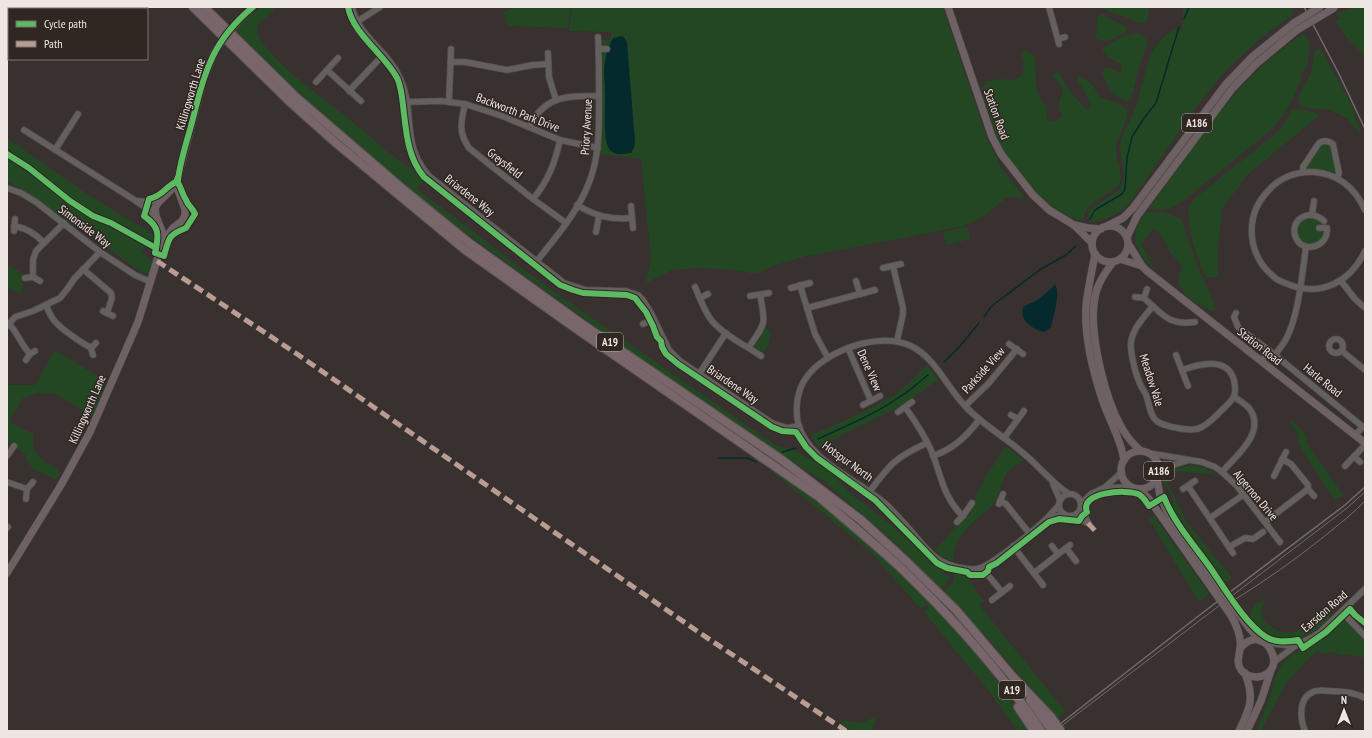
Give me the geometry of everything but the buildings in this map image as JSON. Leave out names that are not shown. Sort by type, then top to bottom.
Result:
[{"type":"highway","name":"A19","points":[[193,7],[290,102],[336,143],[464,249],[571,326],[819,497],[901,568],[950,617],[1041,726],[1052,731]]},
{"type":"highway","name":"A19","points":[[204,7],[314,113],[404,190],[468,242],[582,324],[782,460],[860,520],[907,562],[956,610],[1013,677],[1041,726]]},
{"type":"highway","points":[[1041,726],[1062,731]]},
{"type":"main road","name":"Killingworth Lane","points":[[178,177],[203,81],[214,53],[226,35],[253,7]]},
{"type":"main road","name":"Station Road","points":[[948,7],[992,137],[1001,154],[1033,195],[1049,210],[1074,225]]},
{"type":"main road","name":"A186","points":[[1092,243],[1096,233],[1123,218],[1133,208],[1226,84],[1253,56],[1320,7]]},
{"type":"main road","name":"A186","points":[[1120,259],[1127,251],[1127,240],[1130,228],[1141,210],[1232,89],[1295,26],[1335,7]]},
{"type":"main road","points":[[162,244],[162,231],[157,219],[155,208],[172,189],[178,177]]},
{"type":"main road","points":[[157,219],[166,226],[175,225],[182,221],[185,215],[185,209],[178,190],[178,177]]},
{"type":"main road","points":[[162,199],[173,197],[182,202]]},
{"type":"main road","points":[[162,244],[175,225]]},
{"type":"main road","points":[[1074,225],[1088,228],[1104,228],[1112,226],[1120,229],[1127,240]]},
{"type":"main road","points":[[1074,225],[1092,243],[1094,254],[1086,306],[1088,336],[1092,362],[1100,393],[1120,443],[1124,460],[1122,472]]},
{"type":"main road","name":"Station Road","points":[[1127,240],[1142,266]]},
{"type":"main road","name":"Killingworth Lane","points":[[7,572],[83,446],[135,329],[162,244]]},
{"type":"main road","points":[[1094,254],[1100,260],[1106,262],[1113,262],[1120,259]]},
{"type":"main road","name":"Station Road","points":[[1120,259],[1142,266],[1365,444]]},
{"type":"main road","name":"A186","points":[[1113,262],[1101,279],[1095,297],[1093,313],[1095,334],[1103,376],[1113,408],[1123,430],[1144,452],[1156,460],[1160,496],[1169,515],[1216,588]]},
{"type":"main road","name":"A186","points":[[1124,460],[1131,454],[1144,452]]},
{"type":"main road","name":"A186","points":[[1122,472],[1125,482],[1150,499],[1233,612],[1272,651],[1272,666]]},
{"type":"main road","name":"A186","points":[[1135,488],[1149,486],[1158,477]]},
{"type":"main road","name":"A186","points":[[1233,612],[1240,649],[1238,661],[1240,668],[1245,674],[1249,684],[1251,696],[1249,708],[1239,731]]},
{"type":"main road","points":[[1240,649],[1254,640],[1263,642]]},
{"type":"main road","points":[[1245,674],[1253,677],[1259,677],[1267,673],[1272,666]]},
{"type":"main road","points":[[1247,731],[1261,701],[1272,666]]},
{"type":"street","name":"Briardene Way","points":[[352,7],[358,21],[369,37],[400,76],[404,86],[409,132],[413,148],[424,171],[434,181],[560,280],[574,287],[586,290],[626,291],[635,293],[643,300],[673,355],[772,423],[787,428],[799,426]]},
{"type":"street","points":[[1049,7],[1058,41],[1065,37]]},
{"type":"street","points":[[358,21],[376,8]]},
{"type":"street","name":"Priory Avenue","points":[[536,262],[578,205],[589,181],[598,148],[598,37]]},
{"type":"street","points":[[449,102],[452,49]]},
{"type":"street","points":[[598,49],[606,49]]},
{"type":"street","points":[[548,53],[550,84],[556,100]]},
{"type":"street","points":[[349,91],[384,54]]},
{"type":"street","points":[[316,82],[338,58]]},
{"type":"street","points":[[451,62],[465,62],[507,70],[532,65],[548,64]]},
{"type":"street","points":[[327,70],[360,101]]},
{"type":"street","points":[[529,127],[537,114],[545,106],[556,100],[566,97],[599,96]]},
{"type":"street","name":"Backworth Park Drive","points":[[406,102],[449,102],[465,104],[502,116],[560,140],[598,148]]},
{"type":"street","name":"Greysfield","points":[[465,104],[461,130],[466,143],[476,154],[566,223]]},
{"type":"street","points":[[55,150],[78,114]]},
{"type":"street","points":[[24,130],[133,199],[149,210],[157,219]]},
{"type":"street","points":[[533,199],[548,178],[555,162],[560,140]]},
{"type":"street","points":[[1303,172],[1303,167],[1319,143],[1326,141],[1333,144],[1339,173],[1337,178]]},
{"type":"street","points":[[1365,210],[1361,200],[1353,190],[1337,178],[1319,173],[1303,172],[1282,179],[1271,187],[1263,196],[1255,210],[1252,232],[1253,245],[1268,272],[1278,280],[1299,288],[1319,288],[1341,281],[1362,264],[1365,251]]},
{"type":"street","name":"Simonside Way","points":[[7,188],[21,193],[64,223],[100,252],[135,275],[151,282]]},
{"type":"street","points":[[133,199],[148,202],[162,199]]},
{"type":"street","points":[[1312,214],[1314,201]]},
{"type":"street","points":[[578,205],[599,216],[612,218],[632,218]]},
{"type":"street","points":[[631,206],[633,228]]},
{"type":"street","points":[[1320,228],[1327,228],[1325,239],[1321,244],[1313,247],[1306,247],[1300,244],[1294,234],[1296,222],[1306,215],[1312,214],[1320,217],[1324,221]]},
{"type":"street","points":[[596,232],[599,216]]},
{"type":"street","points":[[15,219],[14,228],[24,228],[28,230],[44,243]]},
{"type":"street","points":[[33,277],[34,256],[36,251],[64,223]]},
{"type":"street","points":[[1275,355],[1287,338],[1291,326],[1306,247]]},
{"type":"street","points":[[35,351],[28,357],[15,330],[8,325],[15,317],[33,311],[60,298],[74,279],[100,252]]},
{"type":"street","points":[[883,268],[901,264]]},
{"type":"street","points":[[893,266],[903,308],[897,341]]},
{"type":"street","points":[[83,269],[111,293],[112,298],[105,312],[113,316]]},
{"type":"street","points":[[25,278],[33,277],[40,281]]},
{"type":"street","points":[[856,281],[860,294]]},
{"type":"street","points":[[1341,281],[1355,299],[1365,308]]},
{"type":"street","points":[[791,288],[810,283]]},
{"type":"street","points":[[800,286],[815,334],[828,358]]},
{"type":"street","points":[[695,287],[712,321],[726,333],[761,356]]},
{"type":"street","points":[[1144,298],[1147,289]]},
{"type":"street","points":[[807,308],[875,290]]},
{"type":"street","points":[[750,296],[769,293]]},
{"type":"street","points":[[700,298],[708,294]]},
{"type":"street","points":[[749,347],[764,323],[760,295]]},
{"type":"street","points":[[1135,297],[1144,298],[1165,317],[1173,321],[1185,324],[1195,322]]},
{"type":"street","points":[[46,305],[52,318],[59,326],[91,348],[93,355]]},
{"type":"street","name":"Meadow Vale","points":[[1153,306],[1133,334],[1131,343],[1132,354],[1139,381],[1146,394],[1149,409],[1154,418],[1161,424],[1189,431],[1198,429],[1208,424],[1234,397]]},
{"type":"street","name":"Harle Road","points":[[1236,313],[1234,317],[1238,327],[1269,350],[1364,427],[1355,435]]},
{"type":"street","points":[[643,324],[654,319]]},
{"type":"street","name":"Briardene Way","points":[[699,374],[726,333]]},
{"type":"street","name":"Hotspur North","points":[[982,568],[962,568],[939,560],[888,506],[870,491],[819,455],[807,442],[799,426],[797,406],[802,385],[810,372],[828,358],[848,348],[881,340],[897,341],[910,345],[926,355],[965,406],[979,420],[1023,453],[1052,482],[1072,494]]},
{"type":"street","points":[[91,348],[96,343]]},
{"type":"street","name":"Parkside View","points":[[1009,344],[1023,354]]},
{"type":"street","name":"Dene View","points":[[848,348],[871,401]]},
{"type":"street","name":"Parkside View","points":[[965,406],[988,384],[1017,349]]},
{"type":"street","points":[[1261,361],[1269,350]]},
{"type":"street","points":[[1342,351],[1365,370]]},
{"type":"street","points":[[1176,355],[1188,386]]},
{"type":"street","points":[[1182,370],[1198,365],[1213,364],[1221,365],[1228,369],[1231,373],[1236,390],[1234,397],[1249,409],[1254,418],[1253,434],[1222,472]]},
{"type":"street","name":"Dene View","points":[[863,405],[880,396]]},
{"type":"street","points":[[898,412],[912,402]]},
{"type":"street","points":[[905,407],[922,431],[933,456],[945,492],[951,503],[963,516]]},
{"type":"street","points":[[1004,438],[1024,411]]},
{"type":"street","points":[[1011,415],[1018,419]]},
{"type":"street","points":[[933,456],[946,451],[958,443],[979,420]]},
{"type":"street","points":[[870,491],[894,461],[909,451],[927,443]]},
{"type":"street","points":[[1345,466],[1365,444]]},
{"type":"street","points":[[8,453],[14,446]]},
{"type":"street","name":"Algernon Drive","points":[[1144,452],[1209,464],[1222,472],[1234,482],[1280,542]]},
{"type":"street","points":[[1274,476],[1286,452]]},
{"type":"street","points":[[1354,456],[1360,462]]},
{"type":"street","points":[[1282,459],[1291,464],[1308,485],[1308,488],[1314,496]]},
{"type":"street","name":"Algernon Drive","points":[[1158,477],[1167,467],[1188,460]]},
{"type":"street","points":[[1002,592],[982,568],[1013,546],[1046,519],[1065,495],[1091,494],[1104,488],[1122,472]]},
{"type":"street","points":[[1196,481],[1185,487],[1210,518],[1233,553]]},
{"type":"street","points":[[7,482],[27,489]]},
{"type":"street","points":[[26,500],[27,489],[33,482]]},
{"type":"street","name":"Hotspur North","points":[[1052,482],[1060,503]]},
{"type":"street","points":[[1104,488],[1135,488]]},
{"type":"street","points":[[1265,522],[1306,492],[1308,488]]},
{"type":"street","points":[[1003,494],[1000,503],[1006,504],[1028,533]]},
{"type":"street","points":[[1046,519],[1064,514],[1088,522],[1078,497],[1072,494]]},
{"type":"street","points":[[1072,516],[1077,514],[1081,506],[1091,494]]},
{"type":"street","points":[[1210,518],[1243,495]]},
{"type":"street","points":[[957,522],[972,503]]},
{"type":"street","points":[[1060,503],[1061,510],[1064,514]]},
{"type":"street","points":[[1229,547],[1245,538],[1253,539],[1263,532]]},
{"type":"street","points":[[1013,546],[1043,585]]},
{"type":"street","points":[[1052,546],[1058,554]]},
{"type":"street","points":[[1034,573],[1068,546],[1076,561]]},
{"type":"street","points":[[992,600],[1010,586]]},
{"type":"street","name":"Earsdon Road","points":[[1272,666],[1295,646],[1319,633],[1365,589]]},
{"type":"street","points":[[1342,612],[1365,636]]},
{"type":"street","name":"Earsdon Road","points":[[1263,642],[1295,646]]},
{"type":"street","points":[[1305,731],[1302,718],[1302,705],[1304,699],[1311,692],[1320,690],[1347,692],[1365,698]]},
{"type":"green space","points":[[261,7],[277,7],[257,27],[259,38],[270,53],[290,72],[395,157],[413,170],[416,167],[425,179],[417,189],[569,302],[775,445],[798,452],[828,470],[850,493],[884,519],[949,577],[949,580],[941,589],[900,547],[824,481],[802,468],[628,350],[470,236],[341,133],[234,31]]},
{"type":"green space","points":[[517,7],[570,7],[568,28],[507,26],[504,12]]},
{"type":"green space","points":[[572,7],[943,7],[988,142],[995,153],[1001,168],[1025,198],[1007,197],[980,219],[962,226],[802,257],[773,266],[758,273],[727,269],[697,268],[672,270],[646,283],[651,257],[641,159],[600,154],[602,40],[611,40],[611,32],[569,31]]},
{"type":"green space","points":[[1101,7],[1148,7],[1149,14],[1146,23],[1138,23]]},
{"type":"green space","points":[[1183,7],[1290,7],[1294,14],[1262,37],[1224,72],[1195,109],[1128,205],[1120,212],[1110,217],[1100,221],[1089,222],[1089,210],[1119,190],[1122,185],[1124,174],[1120,145],[1122,137],[1137,104],[1150,56],[1160,41],[1167,34],[1176,28],[1181,31]]},
{"type":"green space","points":[[1358,7],[1365,7],[1365,54],[1363,54],[1347,38],[1336,21],[1341,18],[1336,13]]},
{"type":"green space","points":[[1101,14],[1127,27],[1125,33],[1107,41],[1096,38],[1097,18]]},
{"type":"green space","points":[[1137,33],[1146,39],[1147,45],[1131,99],[1126,101],[1117,96],[1106,83],[1102,73],[1105,68],[1111,68],[1118,73],[1122,72],[1122,69],[1119,63],[1109,57],[1102,50],[1113,41]]},
{"type":"green space","points":[[1305,33],[1310,44],[1307,67],[1302,72],[1300,82],[1289,106],[1278,122],[1269,132],[1182,202],[1162,210],[1149,208],[1201,136],[1238,90],[1281,50]]},
{"type":"green space","points":[[1321,49],[1351,104],[1362,136],[1350,121],[1341,115],[1330,110],[1309,108],[1300,106],[1299,104],[1298,97],[1311,73],[1315,50]]},
{"type":"green space","points":[[1023,50],[1032,54],[1035,58],[1036,86],[1040,98],[1046,106],[1048,121],[1063,117],[1058,107],[1063,91],[1060,84],[1052,74],[1059,72],[1072,93],[1088,111],[1091,107],[1077,76],[1085,78],[1101,98],[1117,103],[1127,109],[1127,117],[1116,147],[1121,177],[1120,181],[1118,186],[1088,207],[1084,214],[1084,221],[1063,214],[1033,191],[1001,149],[982,92],[985,82],[999,79],[1014,80],[1023,75],[1024,60],[1021,54]]},
{"type":"green space","points":[[1292,109],[1313,112],[1320,115],[1247,175],[1222,209],[1218,248],[1218,277],[1206,277],[1199,262],[1191,232],[1188,214],[1189,206],[1194,199],[1274,135],[1282,127]]},
{"type":"green space","points":[[7,138],[90,196],[153,234],[154,244],[147,241],[142,253],[151,260],[152,263],[149,273],[144,274],[87,233],[70,224],[27,192],[7,181],[7,158],[28,173],[41,173],[7,149]]},
{"type":"green space","points":[[1323,143],[1331,146],[1337,172],[1335,174],[1318,169],[1307,169],[1305,166]]},
{"type":"green space","points":[[1146,212],[1165,213],[1181,219],[1197,266],[1216,309],[1214,311],[1196,302],[1183,292],[1179,283],[1179,273],[1182,270],[1182,266],[1170,252],[1159,231],[1153,229],[1141,244],[1155,270],[1142,256],[1138,249],[1135,236],[1140,221]]},
{"type":"green space","points":[[1307,217],[1312,217],[1322,224],[1315,227],[1315,231],[1325,232],[1321,241],[1315,244],[1309,244],[1302,241],[1296,230],[1299,223]]},
{"type":"green space","points":[[967,226],[970,239],[946,245],[943,232]]},
{"type":"green space","points":[[7,264],[23,274],[22,294],[7,287]]},
{"type":"green space","points":[[765,327],[770,331],[770,340],[763,354],[757,348],[754,348],[755,343],[758,342]]},
{"type":"green space","points":[[55,350],[106,381],[93,417],[56,394],[37,393],[23,398],[10,419],[13,424],[33,434],[34,450],[44,462],[53,465],[60,473],[56,480],[34,470],[26,459],[26,455],[7,440],[7,385],[35,385]]},
{"type":"green space","points":[[927,365],[938,380],[902,405],[818,447],[811,435],[851,418],[895,395]]},
{"type":"green space","points":[[1291,422],[1293,422],[1305,433],[1308,445],[1344,496],[1335,499],[1323,483],[1299,444],[1298,434]]},
{"type":"green space","points":[[1006,446],[1024,461],[1015,465],[1010,470],[1003,481],[996,501],[962,534],[956,544],[954,561],[943,557],[934,550],[948,537],[961,521],[966,519],[972,511],[978,491],[984,482],[984,479]]},
{"type":"green space","points":[[1191,465],[1204,468],[1219,475],[1175,471],[1166,480],[1187,523],[1232,578],[1224,584],[1169,505],[1174,502],[1164,484],[1167,475],[1173,470]]},
{"type":"green space","points":[[775,474],[784,476],[861,536],[931,604],[971,647],[1032,731],[1018,731],[984,685],[924,612],[929,606],[926,604],[921,609],[872,553]]},
{"type":"green space","points":[[1154,516],[1209,594],[1199,602],[1149,519]]},
{"type":"green space","points":[[955,572],[968,574],[970,577],[969,580],[975,587],[974,589],[984,601],[979,605],[1066,712],[1057,719],[992,643],[943,592],[953,583]]},
{"type":"green space","points":[[1265,599],[1266,600],[1262,606],[1261,612],[1263,618],[1273,628],[1287,633],[1294,632],[1304,627],[1327,606],[1332,607],[1333,612],[1322,625],[1305,636],[1296,639],[1277,640],[1266,635],[1250,616],[1254,605]]},
{"type":"green space","points":[[1345,621],[1365,641],[1365,658],[1348,654],[1341,655],[1333,652],[1324,654],[1316,651],[1286,683],[1261,731],[1256,731],[1280,667],[1294,653],[1325,635],[1338,624]]},
{"type":"green space","points":[[877,716],[872,731],[851,731],[839,722],[846,721],[861,723]]},
{"type":"water","points":[[621,36],[624,37],[627,42],[635,142],[631,153],[620,154],[614,153],[610,150],[606,139],[604,69],[606,55],[613,38]]},
{"type":"water","points":[[1055,285],[1057,288],[1057,299],[1051,327],[1045,332],[1040,331],[1027,323],[1024,319],[1022,311],[1024,306],[1038,299]]},
{"type":"waterway","points":[[1184,19],[1189,7]]},
{"type":"waterway","points":[[1090,219],[1095,210],[1122,194],[1125,189],[1127,158],[1132,137],[1156,103],[1179,27]]},
{"type":"waterway","points":[[984,317],[991,307],[997,302],[1041,269],[1066,255],[1076,246]]},
{"type":"waterway","points":[[944,362],[960,346],[979,323]]},
{"type":"waterway","points":[[818,439],[881,408],[908,391],[928,375]]},
{"type":"waterway","points":[[782,452],[796,448]]},
{"type":"waterway","points":[[718,458],[747,458],[756,462]]},
{"type":"tram line","points":[[1055,731],[1347,508],[1365,492]]},
{"type":"tram line","points":[[1228,604],[1266,580],[1326,535],[1365,501]]},
{"type":"railway","points":[[1304,7],[1340,76],[1365,129]]},
{"type":"railway","points":[[1051,731],[1201,614],[1345,505],[1365,487]]},
{"type":"marked path","points":[[157,261],[297,354],[697,631],[846,731]]},
{"type":"marked path","points":[[1088,523],[1098,534]]},
{"type":"cycle path","points":[[178,177],[176,182],[169,186],[161,194],[149,199],[144,216],[156,228],[157,241],[155,253],[164,256],[172,235],[186,228],[195,214],[188,204],[178,180],[183,153],[205,76],[218,47],[227,33],[253,7]]},
{"type":"cycle path","points":[[348,7],[356,27],[386,62],[398,80],[408,143],[414,161],[424,177],[560,285],[583,293],[627,295],[635,298],[646,312],[666,354],[678,364],[772,427],[782,431],[796,432],[806,447],[817,458],[875,500],[937,563],[947,568],[967,572],[970,575],[983,575],[988,571],[989,567],[997,563],[1049,522],[1059,519],[1079,521],[1087,512],[1086,505],[1096,496],[1114,492],[1138,494],[1149,506],[1164,497],[1178,524],[1235,604],[1250,623],[1266,637],[1282,642],[1298,640],[1303,648],[1326,632],[1350,609],[1365,623]]},
{"type":"cycle path","points":[[7,154],[29,168],[70,201],[93,216],[111,223],[156,248]]}]
